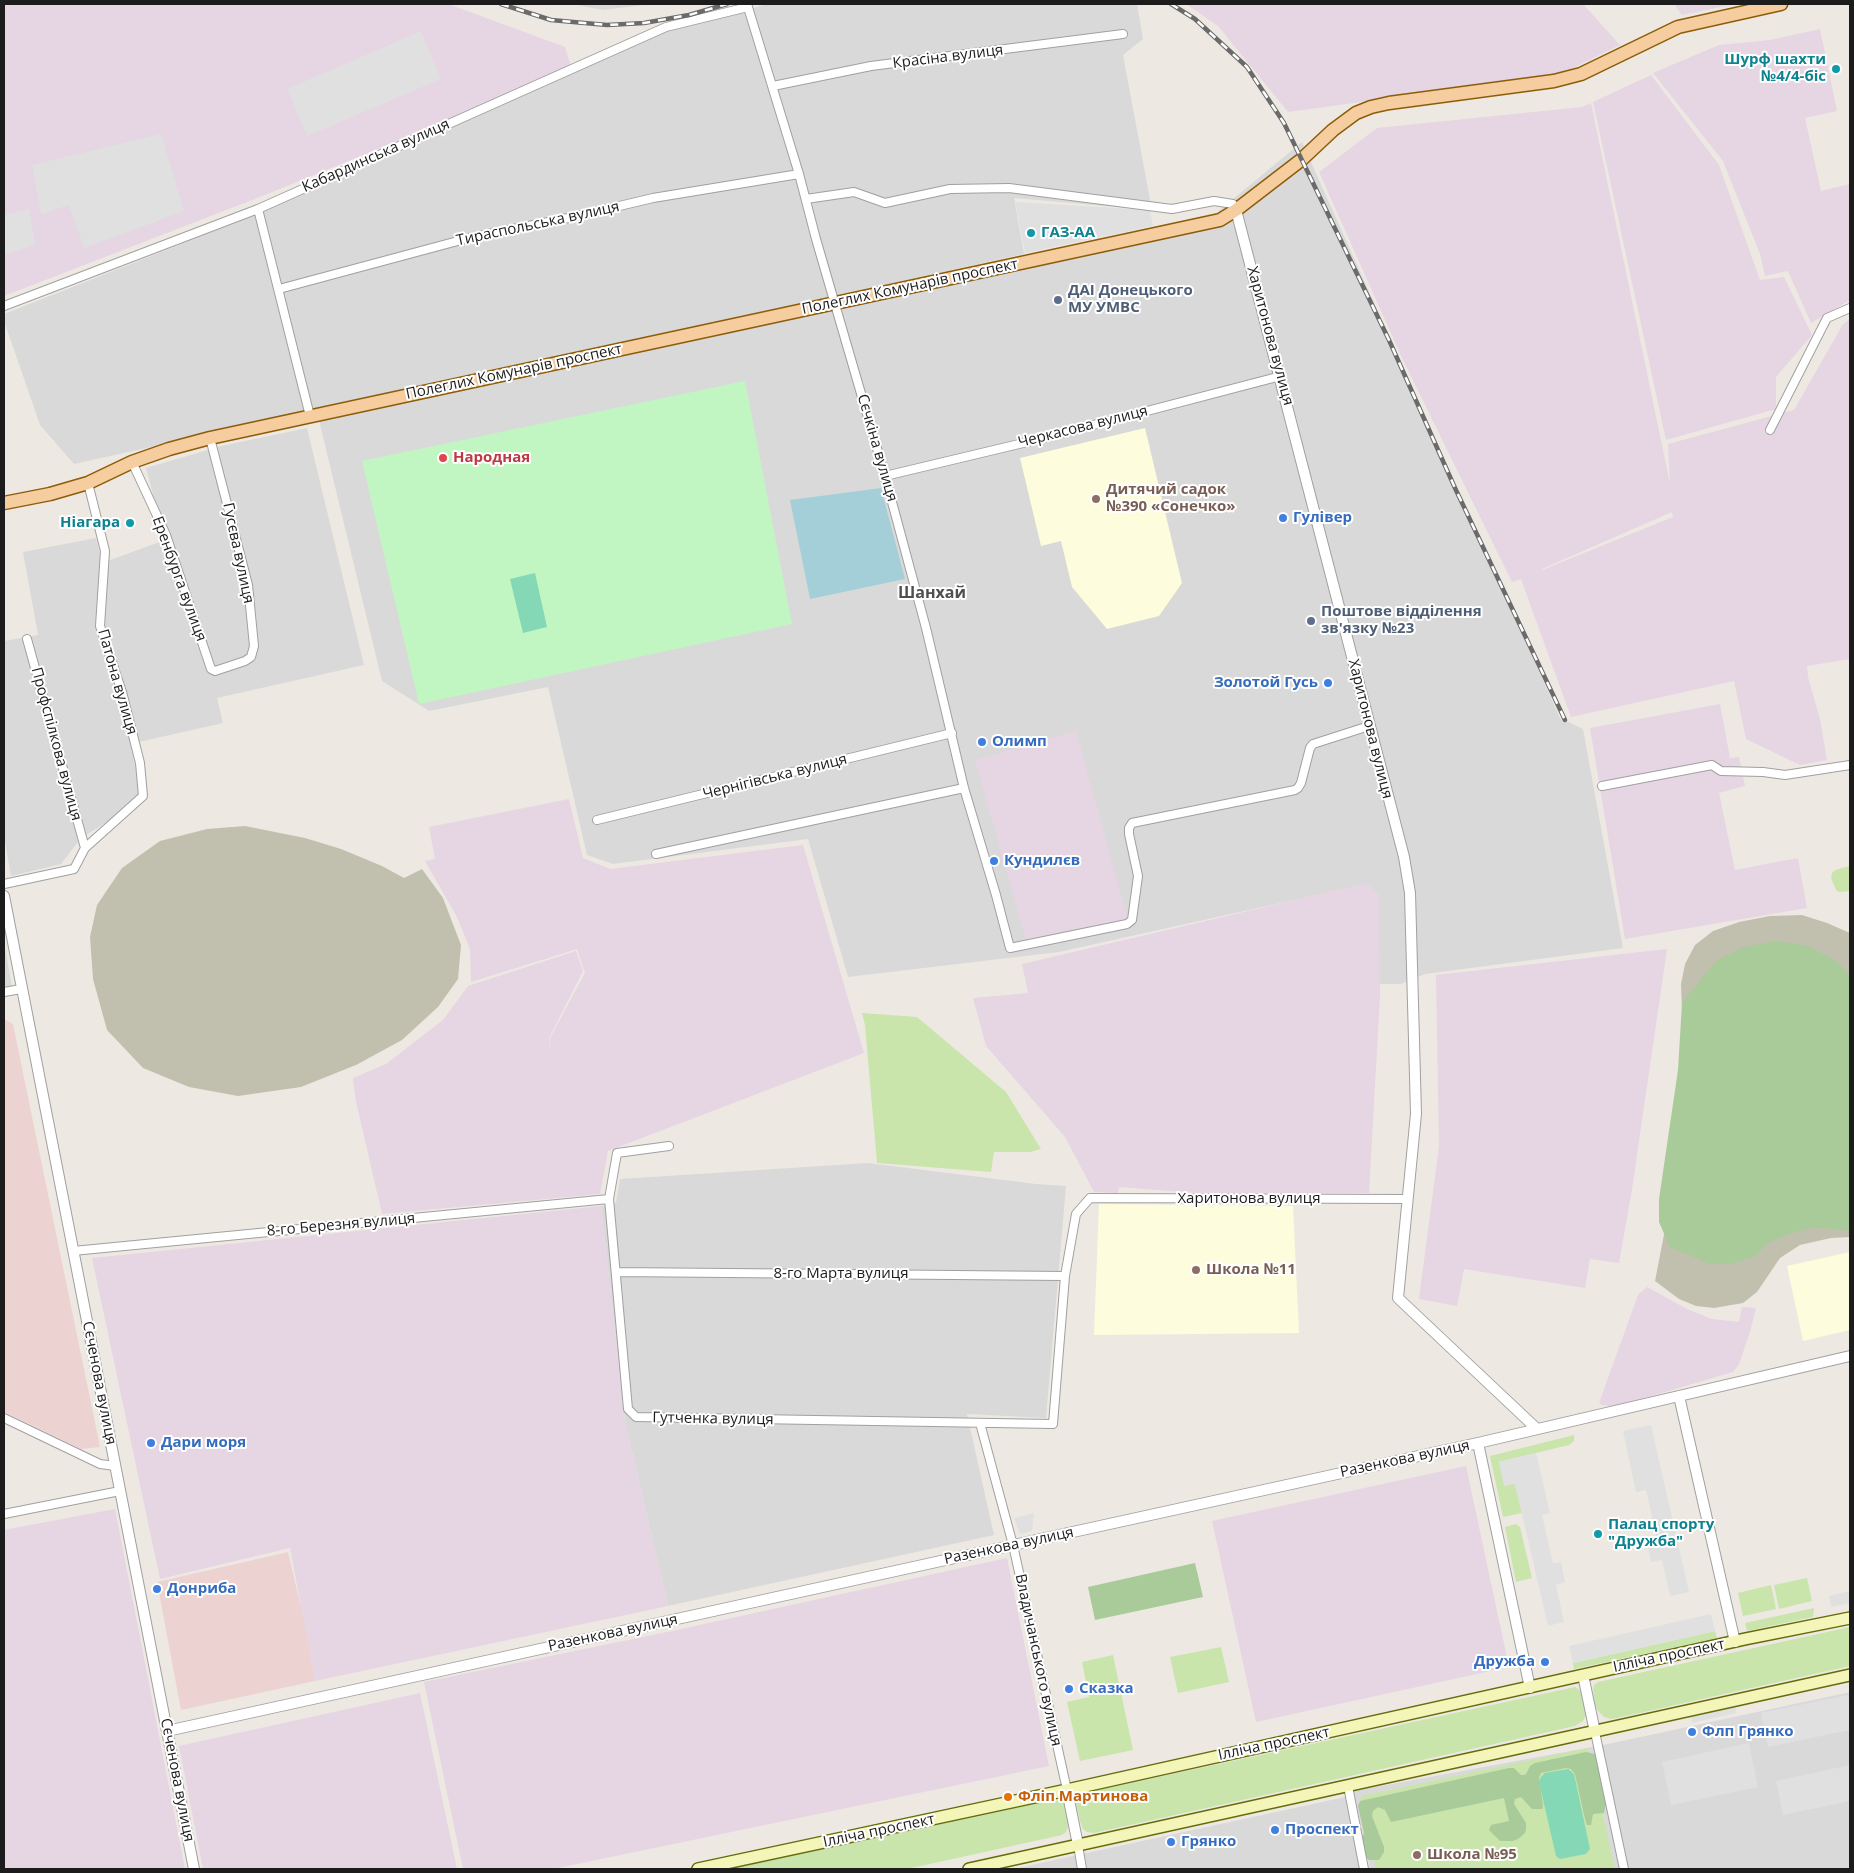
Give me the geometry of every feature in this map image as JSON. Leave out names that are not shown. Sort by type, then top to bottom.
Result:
[{"type":"main road","name":"Полеглих Комунарів проспект","points":[[4,503],[50,494],[88,483],[132,462],[169,449],[210,438],[1220,220],[1301,160],[1333,130],[1356,113],[1371,107],[1554,81],[1581,74],[1678,27],[1781,4]]},
{"type":"main road","name":"Ілліча проспект","points":[[698,1869],[1850,1618]]},
{"type":"main road","points":[[968,1869],[1850,1675]]},
{"type":"street","name":"Сєчкіна вулиця","points":[[747,5],[799,174],[885,476],[952,733],[964,788],[1010,948],[1127,924],[1132,920],[1138,876],[1129,834],[1129,828],[1132,823],[1295,790],[1301,783],[1310,748],[1313,744],[1369,726]]},
{"type":"street","name":"Кабардинська вулиця","points":[[4,306],[258,209],[666,28],[747,5]]},
{"type":"street","name":"Красіна вулиця","points":[[773,86],[871,66],[1123,34]]},
{"type":"street","name":"Тираспольська вулиця","points":[[279,289],[470,238],[653,198],[799,174]]},
{"type":"street","points":[[806,199],[854,192],[885,203],[950,189],[1008,188],[1172,209],[1214,201],[1233,204],[1236,210]]},
{"type":"street","points":[[258,209],[310,416]]},
{"type":"street","name":"Харитонова вулиця","points":[[1236,210],[1281,376],[1404,857],[1410,893],[1416,1114],[1398,1298],[1537,1429]]},
{"type":"street","points":[[1770,430],[1827,318],[1850,308]]},
{"type":"street","name":"Черкасова вулиця","points":[[885,476],[1040,439],[1281,376]]},
{"type":"street","name":"Гусєва вулиця","points":[[210,438],[248,584],[254,646],[251,657],[245,661],[214,671],[211,670]]},
{"type":"street","name":"Еренбурга вулиця","points":[[132,462],[166,535],[211,670]]},
{"type":"street","name":"Патона вулиця","points":[[85,848],[143,796],[140,763],[122,692],[100,626],[105,551],[88,483]]},
{"type":"street","name":"Профспілкова вулиця","points":[[27,639],[85,848]]},
{"type":"street","name":"Чернігівська вулиця","points":[[597,820],[952,733]]},
{"type":"street","points":[[1602,786],[1712,765],[1721,771],[1763,772],[1785,776],[1850,765]]},
{"type":"street","points":[[656,854],[964,788]]},
{"type":"street","points":[[4,884],[74,869],[85,848]]},
{"type":"street","name":"Сєченова вулиця","points":[[4,896],[194,1869]]},
{"type":"street","points":[[4,992],[21,988]]},
{"type":"street","name":"Гутченка вулиця","points":[[669,1146],[617,1153],[609,1199],[628,1409],[636,1417],[1053,1424],[1065,1276]]},
{"type":"street","name":"Харитонова вулиця","points":[[1065,1276],[1076,1214],[1090,1198],[1407,1199]]},
{"type":"street","name":"8-го Березня вулиця","points":[[73,1251],[609,1199]]},
{"type":"street","name":"8-го Марта вулиця","points":[[616,1272],[1065,1276]]},
{"type":"street","name":"Разенкова вулиця","points":[[167,1731],[1478,1443],[1850,1356]]},
{"type":"street","points":[[1679,1396],[1735,1642]]},
{"type":"street","points":[[4,1418],[100,1464],[115,1466]]},
{"type":"street","name":"Владичанського вулиця","points":[[980,1423],[1013,1545],[1067,1790],[1082,1869]]},
{"type":"street","points":[[1478,1443],[1530,1688]]},
{"type":"street","points":[[4,1514],[120,1491]]},
{"type":"street","points":[[1583,1676],[1624,1869]]},
{"type":"street","points":[[1348,1786],[1364,1869]]},
{"type":"shaded area","points":[[4,4],[448,4],[565,47],[572,70],[260,197],[4,296]]},
{"type":"shaded area","points":[[572,4],[652,4],[603,10]]},
{"type":"shaded area","points":[[768,4],[1137,4],[1143,39],[1123,55],[1152,210],[1014,198],[1024,254],[74,464],[40,425],[4,321],[4,314],[255,215],[668,31]]},
{"type":"shaded area","points":[[1186,4],[1583,4],[1620,45],[1559,75],[1288,112],[1218,26]]},
{"type":"shaded area","points":[[1674,4],[1735,4],[1682,15]]},
{"type":"shaded area","points":[[1820,29],[1837,111],[1805,118],[1821,191],[1850,184],[1850,300],[1811,323],[1788,271],[1765,276],[1760,254],[1723,161],[1653,73],[1719,45],[1770,40]]},
{"type":"shaded area","points":[[421,31],[441,79],[307,136],[287,89]]},
{"type":"shaded area","points":[[1651,75],[1719,165],[1760,280],[1784,277],[1812,335],[1776,377],[1776,409],[1666,440],[1593,102]]},
{"type":"shaded area","points":[[1591,103],[1670,484],[1668,444],[1794,410],[1843,324],[1850,319],[1850,659],[1807,666],[1808,677],[1820,719],[1827,760],[1800,765],[1746,739],[1734,681],[1571,717],[1521,579],[1512,582],[1402,358],[1319,172],[1377,128],[1582,107]],"holes":[[[1672,512],[1673,517],[1542,570]]]},
{"type":"shaded area","points":[[161,134],[184,211],[84,248],[69,205],[41,214],[32,165]]},
{"type":"shaded area","name":"Шанхай","points":[[1302,142],[1560,718],[1583,729],[1623,948],[1425,974],[1401,984],[1379,984],[1379,896],[1367,884],[1059,952],[848,977],[808,839],[613,864],[587,855],[548,687],[429,711],[382,681],[317,412],[1216,213]]},
{"type":"shaded area","points":[[1015,202],[1150,210],[1153,226],[1025,253]]},
{"type":"shaded area","points":[[29,209],[35,245],[4,255],[4,215]]},
{"type":"shaded area","points":[[307,428],[364,665],[217,698],[223,723],[130,744],[143,800],[81,838],[61,864],[11,876],[4,836],[4,641],[38,635],[23,552],[96,538],[102,563],[165,540],[146,468],[221,446]]},
{"type":"shaded area","name":"Дитячий садок №390 «Сонечко»","points":[[1145,428],[1182,583],[1159,616],[1107,629],[1072,587],[1061,541],[1041,546],[1020,458]]},
{"type":"shaded area","points":[[1720,704],[1730,758],[1739,757],[1745,786],[1719,793],[1735,870],[1798,858],[1807,908],[1625,939],[1590,728]]},
{"type":"shaded area","points":[[1076,731],[1129,924],[1028,948],[975,760]]},
{"type":"shaded area","points":[[569,799],[583,858],[610,869],[803,845],[864,1053],[608,1151],[600,1194],[382,1214],[355,1097],[353,1078],[386,1064],[443,1020],[468,986],[576,951],[583,971],[549,1038],[551,1052],[550,1038],[585,973],[577,949],[471,982],[470,949],[457,917],[425,861],[435,859],[429,827]]},
{"type":"shaded area","points":[[245,826],[305,838],[341,849],[382,866],[404,878],[422,869],[443,898],[461,945],[458,979],[438,1007],[402,1040],[356,1065],[301,1087],[238,1096],[189,1087],[143,1068],[107,1030],[93,979],[90,937],[97,905],[122,868],[160,841],[207,829]]},
{"type":"shaded area","points":[[1367,883],[1379,896],[1380,996],[1369,1193],[1197,1193],[1119,1187],[1118,1193],[1094,1192],[1065,1137],[986,1046],[973,998],[1028,993],[1022,964]]},
{"type":"shaded area","points":[[1802,915],[1850,933],[1850,1237],[1831,1238],[1800,1245],[1780,1258],[1757,1292],[1743,1303],[1714,1308],[1696,1306],[1679,1299],[1655,1281],[1686,1121],[1681,984],[1685,964],[1695,945],[1713,931],[1739,922],[1770,916]]},
{"type":"shaded area","points":[[4,942],[12,987],[4,989]]},
{"type":"shaded area","points":[[1667,949],[1632,1189],[1619,1263],[1590,1259],[1585,1288],[1464,1269],[1457,1306],[1419,1299],[1439,1146],[1436,975]]},
{"type":"shaded area","points":[[4,1019],[13,1024],[100,1447],[81,1449],[4,1412]]},
{"type":"shaded area","points":[[868,1163],[1066,1186],[1046,1418],[967,1414],[994,1535],[668,1606],[625,1422],[601,1206],[616,1203],[620,1179]]},
{"type":"shaded area","name":"Школа №11","points":[[1099,1204],[1293,1206],[1299,1333],[1094,1335]]},
{"type":"shaded area","points":[[601,1206],[625,1422],[668,1606],[315,1681],[290,1548],[160,1579],[92,1258]]},
{"type":"shaded area","points":[[1850,1252],[1850,1330],[1803,1341],[1787,1266]]},
{"type":"shaded area","points":[[1647,1287],[1687,1309],[1712,1319],[1739,1322],[1742,1307],[1756,1308],[1739,1364],[1733,1372],[1614,1407],[1602,1405],[1599,1403],[1638,1295]]},
{"type":"shaded area","points":[[1651,1425],[1689,1592],[1670,1596],[1662,1560],[1651,1562],[1647,1542],[1657,1539],[1646,1490],[1636,1492],[1623,1431]]},
{"type":"shaded area","points":[[1536,1453],[1550,1513],[1542,1515],[1553,1563],[1561,1562],[1565,1582],[1556,1585],[1564,1622],[1548,1626],[1515,1484],[1504,1486],[1499,1462]]},
{"type":"shaded area","points":[[1466,1466],[1509,1667],[1256,1722],[1212,1521]]},
{"type":"shaded area","points":[[115,1509],[185,1869],[4,1869],[4,1530]]},
{"type":"shaded area","points":[[1034,1513],[1032,1531],[1020,1534],[1014,1518]]},
{"type":"shaded area","points":[[288,1552],[308,1637],[315,1681],[181,1710],[157,1582]]},
{"type":"shaded area","points":[[1007,1558],[1049,1766],[553,1869],[463,1869],[424,1682],[672,1631]]},
{"type":"shaded area","points":[[1850,1591],[1850,1603],[1831,1607],[1829,1596]]},
{"type":"shaded area","points":[[1711,1614],[1715,1631],[1573,1663],[1569,1646]]},
{"type":"shaded area","points":[[1850,1692],[1850,1869],[1370,1869],[1354,1791],[1608,1744]]},
{"type":"shaded area","points":[[420,1693],[457,1869],[203,1869],[179,1746]]},
{"type":"shaded area","points":[[1848,1695],[1850,1730],[1768,1747],[1761,1713]]},
{"type":"shaded area","points":[[1735,1707],[1736,1713],[1692,1723],[1691,1717]]},
{"type":"shaded area","points":[[1749,1743],[1758,1787],[1671,1805],[1662,1762]]},
{"type":"shaded area","points":[[1850,1765],[1850,1801],[1783,1815],[1776,1781]]},
{"type":"shaded area","points":[[1345,1797],[1360,1869],[1013,1869]]},
{"type":"green space","points":[[745,381],[792,624],[419,704],[362,461]]},
{"type":"green space","points":[[535,573],[547,627],[523,633],[510,579]]},
{"type":"green space","points":[[1850,866],[1850,891],[1839,892],[1836,890],[1831,878],[1832,873],[1835,870]]},
{"type":"green space","points":[[1777,941],[1808,946],[1838,962],[1850,977],[1850,1231],[1815,1227],[1769,1242],[1754,1257],[1731,1264],[1710,1264],[1670,1247],[1659,1222],[1659,1199],[1678,1070],[1682,1003],[1716,961],[1743,947]]},
{"type":"green space","points":[[862,1013],[917,1017],[1006,1092],[1041,1149],[1030,1152],[994,1152],[991,1172],[877,1163],[865,1025]]},
{"type":"green space","points":[[1574,1435],[1574,1441],[1569,1445],[1499,1462],[1515,1484],[1522,1513],[1503,1517],[1490,1456]]},
{"type":"green space","points":[[1516,1524],[1520,1527],[1532,1578],[1516,1582],[1505,1527]]},
{"type":"green space","points":[[1195,1563],[1203,1597],[1095,1620],[1088,1587]]},
{"type":"green space","points":[[1807,1578],[1812,1601],[1779,1609],[1774,1585]]},
{"type":"green space","points":[[1771,1585],[1776,1609],[1743,1616],[1738,1593]]},
{"type":"green space","points":[[1814,1608],[1813,1617],[1747,1631],[1745,1623]]},
{"type":"green space","points":[[1850,1627],[1850,1666],[1611,1719],[1604,1717],[1595,1705],[1593,1689],[1594,1685],[1598,1682]]},
{"type":"green space","points":[[1715,1631],[1717,1638],[1574,1669],[1573,1663]]},
{"type":"green space","points":[[1221,1647],[1229,1682],[1178,1693],[1170,1657]]},
{"type":"green space","points":[[1113,1655],[1133,1750],[1080,1761],[1067,1702],[1089,1697],[1082,1662]]},
{"type":"green space","points":[[1575,1687],[1581,1691],[1586,1715],[1583,1721],[1575,1726],[1094,1833],[1083,1829],[1080,1821],[1076,1803],[1079,1796],[1085,1793]]},
{"type":"green space","points":[[1588,1748],[1615,1869],[1376,1869],[1361,1796]]},
{"type":"green space","points":[[1586,1752],[1595,1754],[1598,1758],[1606,1803],[1604,1813],[1593,1814],[1591,1825],[1587,1825],[1585,1819],[1575,1774],[1571,1769],[1566,1768],[1541,1773],[1539,1777],[1542,1809],[1532,1809],[1521,1797],[1515,1799],[1514,1804],[1526,1823],[1525,1833],[1518,1839],[1500,1841],[1489,1830],[1491,1825],[1509,1821],[1504,1798],[1391,1822],[1385,1810],[1378,1807],[1373,1811],[1372,1816],[1384,1847],[1384,1852],[1379,1860],[1369,1860],[1365,1857],[1362,1838],[1364,1833],[1358,1806],[1360,1801],[1509,1768],[1514,1768],[1521,1775],[1524,1775],[1530,1766],[1535,1763]]},
{"type":"green space","points":[[1568,1769],[1574,1774],[1590,1849],[1586,1854],[1560,1859],[1556,1856],[1539,1782],[1545,1773]]},
{"type":"green space","points":[[1051,1800],[1060,1801],[1066,1806],[1069,1824],[1066,1832],[1062,1835],[907,1869],[726,1869]]},
{"type":"water","points":[[881,488],[905,579],[810,599],[790,500]]},
{"type":"railway","points":[[501,4],[551,20],[607,25],[644,23],[689,15],[727,4]]},
{"type":"railway","points":[[1171,4],[1195,19],[1247,67],[1284,123],[1389,340],[1455,488],[1565,720]]},
{"type":"place","name":"Шурф шахти №4/4-біс","points":[[1836,69]]},
{"type":"place","name":"ГАЗ-АА","points":[[1031,233]]},
{"type":"place","name":"ДАІ Донецького МУ УМВС","points":[[1058,300]]},
{"type":"place","name":"Народная","points":[[443,458]]},
{"type":"place","name":"Дитячий садок №390 «Сонечко»","points":[[1096,499]]},
{"type":"place","name":"Гулівер","points":[[1283,518]]},
{"type":"place","name":"Ніагара","points":[[130,523]]},
{"type":"place","name":"Поштове відділення зв'язку №23","points":[[1311,621]]},
{"type":"place","name":"Золотой Гусь","points":[[1328,683]]},
{"type":"place","name":"Олимп","points":[[982,742]]},
{"type":"place","name":"Кундилєв","points":[[994,861]]},
{"type":"place","name":"Школа №11","points":[[1196,1270]]},
{"type":"place","name":"Дари моря","points":[[151,1443]]},
{"type":"place","name":"Палац спорту \"Дружба\"","points":[[1598,1534]]},
{"type":"place","name":"Донриба","points":[[157,1589]]},
{"type":"place","name":"Дружба","points":[[1545,1662]]},
{"type":"place","name":"Сказка","points":[[1069,1689]]},
{"type":"place","name":"Флп Грянко","points":[[1692,1732]]},
{"type":"place","name":"Фліп Мартинова","points":[[1008,1797]]},
{"type":"place","name":"Проспект","points":[[1275,1830]]},
{"type":"place","name":"Грянко","points":[[1171,1842]]},
{"type":"place","name":"Школа №95","points":[[1417,1855]]},
{"type":"district","name":"Шанхай","points":[[932,593]]}]
